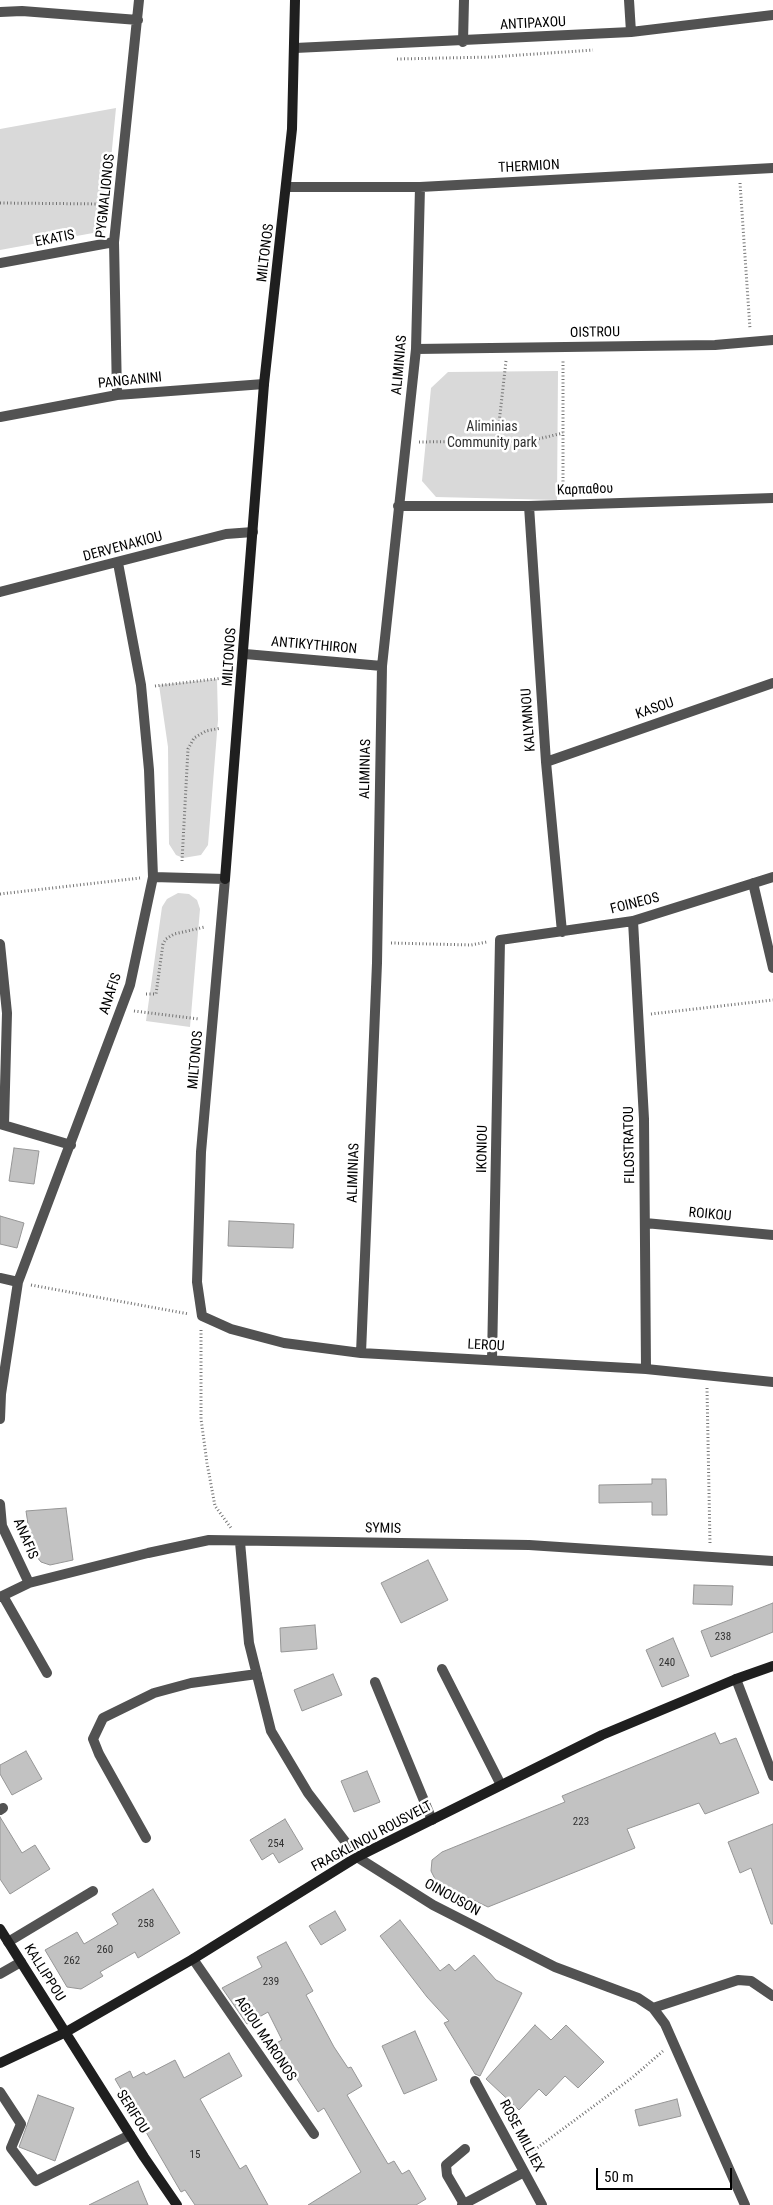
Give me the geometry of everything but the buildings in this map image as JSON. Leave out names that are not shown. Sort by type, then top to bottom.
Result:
[{"type":"street","name":"PYGMALIONOS","points":[[117,395],[114,242],[139,0]]},
{"type":"street","name":"MILTONOS","points":[[202,1316],[196,1282],[200,1180],[245,654],[264,384],[292,129],[295,0]]},
{"type":"street","points":[[463,42],[464,0]]},
{"type":"street","points":[[629,0],[631,32]]},
{"type":"street","points":[[0,12],[22,11],[138,20]]},
{"type":"street","name":"ANTIPAXOU","points":[[295,48],[463,42],[631,32],[773,15]]},
{"type":"street","name":"THERMION","points":[[287,187],[420,187],[773,168]]},
{"type":"street","name":"ALIMINIAS","points":[[361,1353],[377,943],[382,666],[416,349],[420,187]]},
{"type":"street","name":"EKATIS","points":[[0,263],[114,242]]},
{"type":"street","name":"OISTROU","points":[[416,349],[715,346],[773,340]]},
{"type":"street","name":"PANGANINI","points":[[0,417],[117,395],[264,384]]},
{"type":"street","name":"Καρπαθου","points":[[398,506],[529,506],[773,498]]},
{"type":"street","name":"KALYMNOU","points":[[529,506],[546,762],[562,932]]},
{"type":"street","name":"DERVENAKIOU","points":[[0,592],[226,534],[253,532]]},
{"type":"street","name":"ANAFIS","points":[[0,1419],[1,1394],[18,1282],[130,985],[153,877],[149,770],[142,685],[118,563]]},
{"type":"street","name":"ANTIKYTHIRON","points":[[245,654],[382,666]]},
{"type":"street","name":"KASOU","points":[[546,762],[773,682]]},
{"type":"street","points":[[153,877],[225,879]]},
{"type":"street","name":"FOINEOS","points":[[500,940],[633,921],[773,877]]},
{"type":"street","points":[[753,883],[773,968]]},
{"type":"street","name":"FILOSTRATOU","points":[[633,921],[644,1119],[646,1369]]},
{"type":"street","name":"IKONIOU","points":[[492,1360],[500,940]]},
{"type":"street","points":[[0,944],[7,1013],[2,1124],[71,1145]]},
{"type":"street","name":"ROIKOU","points":[[645,1223],[773,1235]]},
{"type":"street","points":[[0,1278],[18,1282]]},
{"type":"street","name":"LEROU","points":[[202,1316],[231,1329],[284,1343],[361,1353],[646,1369],[773,1382]]},
{"type":"street","name":"ANAFIS","points":[[0,1504],[2,1526],[29,1583]]},
{"type":"street","name":"SYMIS","points":[[2,1596],[29,1583],[148,1553],[209,1540],[240,1542],[529,1545],[773,1561]]},
{"type":"street","name":"OINOUSON","points":[[240,1542],[249,1642],[271,1731],[308,1792],[357,1857],[434,1905],[488,1933],[556,1966],[638,1998],[653,2008],[665,2024],[745,2205]]},
{"type":"street","points":[[2,1596],[47,1673]]},
{"type":"street","name":"FRAGKLINOU ROUSVELT","points":[[0,2063],[66,2032],[193,1959],[357,1857],[602,1735],[736,1679],[773,1666]]},
{"type":"street","points":[[442,1669],[501,1785]]},
{"type":"street","points":[[146,1838],[99,1754],[93,1739],[103,1718],[154,1693],[191,1683],[257,1674]]},
{"type":"street","points":[[736,1679],[773,1776]]},
{"type":"street","points":[[375,1682],[432,1820]]},
{"type":"street","points":[[8,1942],[93,1891]]},
{"type":"street","name":"KALLIPPOU","points":[[0,1929],[66,2032]]},
{"type":"street","name":"AGIOU MARONOS","points":[[193,1959],[314,2134]]},
{"type":"street","points":[[0,1974],[21,1962]]},
{"type":"street","points":[[653,2008],[738,1980],[751,1981],[773,1996]]},
{"type":"street","name":"SERIFOU","points":[[66,2032],[130,2135],[177,2205]]},
{"type":"street","name":"ROSE MILLIEX","points":[[475,2080],[542,2205]]},
{"type":"street","points":[[0,2092],[21,2124],[11,2148],[36,2181],[130,2135]]},
{"type":"street","points":[[465,2149],[446,2165],[447,2175],[463,2205],[522,2168]]},
{"type":"path","points":[[740,170],[751,342]]},
{"type":"path","points":[[0,203],[118,204]]},
{"type":"path","points":[[563,505],[564,347]]},
{"type":"path","points":[[497,441],[507,348]]},
{"type":"path","points":[[406,442],[530,441],[563,433]]},
{"type":"path","points":[[156,686],[224,678]]},
{"type":"path","points":[[182,861],[188,749],[194,738],[221,728]]},
{"type":"path","points":[[0,894],[153,877]]},
{"type":"path","points":[[146,994],[156,994],[163,944],[166,939],[174,934],[205,928]]},
{"type":"path","points":[[377,943],[470,945],[500,940]]},
{"type":"path","points":[[638,1016],[773,1000]]},
{"type":"path","points":[[121,1010],[213,1021]]},
{"type":"path","points":[[18,1282],[202,1316],[201,1419],[207,1463],[215,1506],[240,1542]]},
{"type":"path","points":[[707,1376],[710,1557]]},
{"type":"path","points":[[522,2168],[533,2150],[633,2078],[673,2043]]},
{"type":"green space","points":[[116,108],[104,231],[0,250],[0,129]]},
{"type":"green space","name":"Aliminias Community park","points":[[558,371],[557,500],[436,497],[422,481],[431,388],[448,372]]},
{"type":"green space","points":[[217,679],[218,720],[208,845],[201,855],[183,858],[176,855],[169,844],[168,747],[159,685]]},
{"type":"green space","points":[[178,893],[189,894],[197,900],[200,909],[190,1027],[146,1021],[162,907],[167,899]]}]
